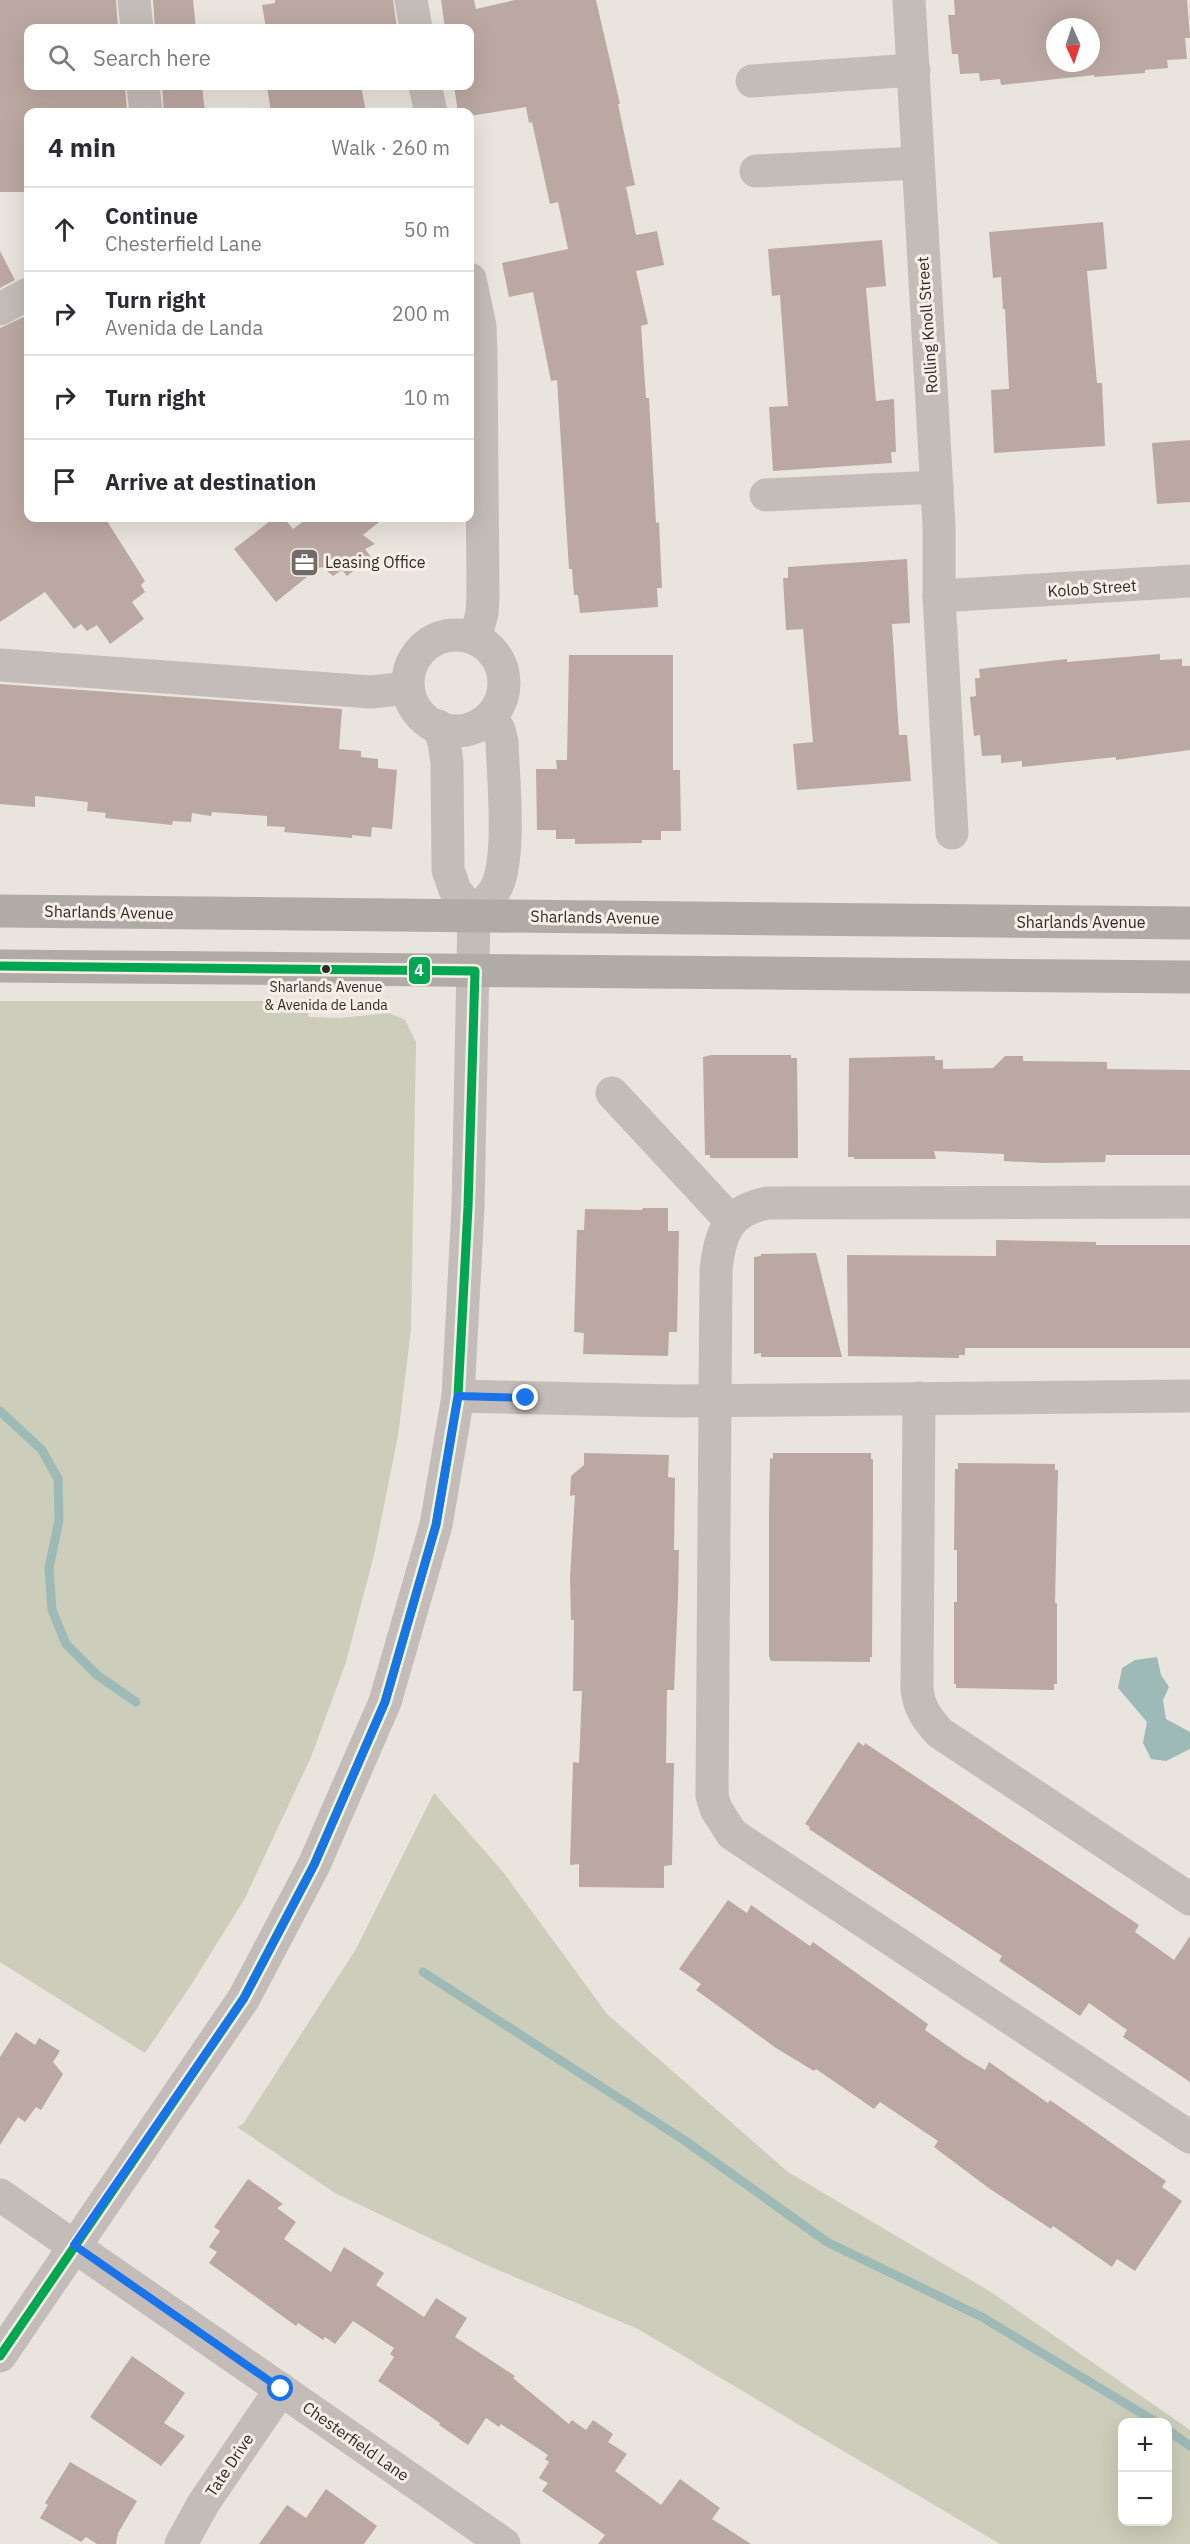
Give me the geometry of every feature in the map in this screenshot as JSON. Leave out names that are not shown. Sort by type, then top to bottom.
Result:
[{"type":"main road","name":"Sharlands Avenue","points":[[0,911],[1190,923]]},
{"type":"main road","points":[[0,966],[1190,977]]},
{"type":"street","points":[[134,0],[137,24]]},
{"type":"street","points":[[411,0],[415,24]]},
{"type":"street","name":"Rolling Knoll Street","points":[[909,0],[937,487],[939,596],[952,832]]},
{"type":"street","points":[[753,81],[914,70]]},
{"type":"street","points":[[143,90],[146,108]]},
{"type":"street","points":[[426,90],[430,108]]},
{"type":"street","points":[[756,171],[917,163]]},
{"type":"street","points":[[0,309],[24,296]]},
{"type":"street","points":[[474,298],[480,326],[481,355],[483,596],[482,613],[475,639]]},
{"type":"street","points":[[765,495],[937,487]]},
{"type":"street","name":"Kolob Street","points":[[939,596],[1190,581]]},
{"type":"street","points":[[461,634],[475,639],[482,642],[498,657],[505,677],[503,698],[491,717],[473,728],[451,731],[431,724],[415,709],[408,688],[411,667],[422,648],[440,637],[461,634]]},
{"type":"street","points":[[0,665],[371,692],[408,688]]},
{"type":"street","points":[[474,915],[495,889],[502,872],[504,851],[502,742],[499,730],[491,717]]},
{"type":"street","points":[[0,2356],[244,1998],[314,1865],[385,1702],[436,1525],[458,1396],[468,1207],[475,971],[474,915],[455,890],[448,870],[447,762],[444,742],[438,726]]},
{"type":"street","points":[[612,1092],[731,1221]]},
{"type":"street","points":[[1190,1202],[768,1203],[752,1206],[740,1212],[731,1221],[719,1242],[716,1270],[717,1400],[712,1796],[722,1821],[732,1834],[1190,2137]]},
{"type":"street","points":[[458,1396],[717,1400],[1190,1396]]},
{"type":"street","points":[[919,1398],[916,1689],[918,1702],[925,1717],[940,1733],[1190,1899]]},
{"type":"street","name":"Chesterfield Lane","points":[[0,2195],[504,2544]]},
{"type":"street","name":"Tate Drive","points":[[181,2544],[203,2504],[281,2389]]},
{"type":"green space","points":[[0,1001],[306,1001],[309,1017],[339,1018],[389,1013],[405,1020],[416,1042],[411,1329],[398,1436],[374,1555],[346,1662],[311,1757],[245,1898],[193,1982],[145,2053],[0,1962]]},
{"type":"green space","points":[[434,1793],[503,1872],[607,2014],[788,2172],[991,2292],[1190,2430],[1190,2544],[1000,2544],[638,2329],[484,2264],[335,2193],[237,2127],[243,2124],[356,1949]]},
{"type":"water","points":[[1157,1657],[1161,1675],[1169,1687],[1163,1700],[1166,1719],[1190,1732],[1190,1749],[1166,1761],[1151,1759],[1143,1743],[1147,1722],[1118,1688],[1122,1668],[1135,1660]]},
{"type":"building","points":[[0,0],[116,0],[118,24],[24,24],[24,90],[125,90],[127,108],[24,108],[24,192],[0,192]]},
{"type":"building","points":[[153,0],[193,0],[196,24],[155,24]]},
{"type":"building","points":[[275,0],[393,0],[396,24],[265,24],[262,5],[275,3]]},
{"type":"building","points":[[441,0],[474,0],[476,9],[515,0],[596,0],[620,104],[618,104],[635,185],[626,187],[636,235],[657,231],[664,265],[636,271],[648,324],[641,326],[646,398],[649,398],[656,523],[659,522],[662,588],[657,588],[658,607],[580,613],[578,595],[574,595],[572,569],[569,569],[557,380],[551,381],[533,292],[509,297],[502,263],[568,249],[558,202],[550,204],[532,122],[529,123],[526,107],[474,115],[474,108],[457,108],[455,90],[474,90],[474,24],[444,24]]},
{"type":"building","points":[[954,0],[1187,0],[1190,38],[1185,38],[1187,59],[1167,60],[1168,68],[1145,70],[1145,73],[1094,77],[1094,75],[1001,85],[1000,79],[980,81],[979,73],[960,74],[958,54],[952,54],[948,15],[955,15]]},
{"type":"building","points":[[162,90],[202,90],[205,108],[164,108]]},
{"type":"building","points":[[268,90],[362,90],[365,108],[270,108]]},
{"type":"building","points":[[1103,222],[1107,269],[1087,271],[1097,383],[1102,383],[1105,446],[994,453],[991,390],[1009,389],[1001,277],[993,278],[989,232]]},
{"type":"building","points":[[882,240],[886,286],[866,288],[876,401],[894,399],[896,452],[891,452],[892,463],[773,471],[769,407],[788,406],[780,295],[772,296],[768,249]]},
{"type":"building","points":[[0,251],[15,280],[0,288]]},
{"type":"building","points":[[24,317],[24,522],[108,522],[145,581],[141,585],[145,592],[132,602],[144,619],[110,644],[97,625],[87,631],[81,624],[74,629],[45,592],[0,622],[0,328]]},
{"type":"building","points":[[1190,440],[1190,502],[1157,504],[1152,443]]},
{"type":"building","name":"Leasing Office","points":[[269,522],[287,522],[293,529],[303,522],[379,522],[363,535],[375,544],[365,549],[371,557],[347,576],[342,570],[333,576],[322,567],[318,568],[276,602],[234,549]]},
{"type":"building","points":[[907,559],[910,623],[892,624],[899,735],[907,735],[911,781],[797,790],[793,744],[813,742],[803,629],[786,630],[783,578],[788,578],[788,567]]},
{"type":"building","points":[[1160,654],[1160,660],[1182,659],[1182,666],[1190,666],[1190,750],[1116,760],[1116,757],[1022,767],[1022,761],[1001,763],[1001,755],[982,756],[980,735],[974,736],[970,697],[976,696],[975,678],[980,678],[979,669],[1067,659],[1067,662]]},
{"type":"building","points":[[569,655],[673,655],[673,770],[680,770],[681,831],[661,831],[661,840],[642,840],[642,843],[575,844],[575,839],[556,839],[556,830],[537,830],[536,769],[557,769],[556,760],[567,760]]},
{"type":"building","points":[[0,684],[342,709],[339,749],[361,751],[361,757],[378,759],[378,768],[397,770],[392,829],[372,827],[371,837],[352,835],[352,838],[284,832],[285,827],[267,826],[267,816],[212,812],[211,816],[192,813],[191,822],[173,821],[172,825],[105,818],[106,813],[87,811],[88,802],[35,796],[35,807],[0,804]]},
{"type":"building","points":[[711,1055],[791,1055],[791,1058],[797,1058],[798,1158],[710,1158],[710,1155],[705,1155],[703,1057]]},
{"type":"building","points":[[935,1056],[935,1060],[943,1060],[943,1069],[993,1068],[1005,1056],[1023,1056],[1023,1061],[1107,1062],[1107,1069],[1190,1070],[1190,1155],[1106,1155],[1105,1162],[1043,1163],[1004,1161],[1004,1154],[934,1151],[936,1159],[854,1159],[854,1157],[848,1157],[849,1058]]},
{"type":"building","points":[[643,1208],[668,1208],[668,1231],[679,1231],[677,1332],[669,1332],[668,1356],[583,1354],[584,1333],[574,1332],[577,1230],[584,1230],[585,1209],[642,1210]]},
{"type":"building","points":[[996,1240],[1096,1242],[1096,1245],[1190,1245],[1190,1348],[965,1348],[965,1355],[959,1355],[959,1358],[848,1356],[847,1255],[996,1256]]},
{"type":"building","points":[[816,1253],[842,1357],[761,1357],[761,1353],[754,1354],[754,1257],[761,1256],[761,1254]]},
{"type":"building","points":[[584,1453],[669,1455],[668,1477],[675,1478],[674,1550],[679,1550],[678,1597],[674,1690],[667,1690],[666,1763],[674,1763],[672,1865],[664,1866],[664,1888],[579,1887],[579,1864],[570,1865],[573,1762],[579,1763],[582,1691],[573,1691],[574,1620],[571,1620],[570,1577],[575,1495],[570,1496],[571,1476],[584,1465]]},
{"type":"building","points":[[773,1453],[871,1453],[873,1502],[872,1657],[870,1657],[870,1662],[771,1661],[769,1656],[769,1512],[770,1459],[773,1458]]},
{"type":"building","points":[[958,1463],[1055,1464],[1055,1470],[1058,1470],[1055,1603],[1057,1603],[1057,1684],[1054,1684],[1054,1690],[956,1688],[954,1684],[954,1602],[957,1602],[957,1550],[954,1550],[955,1469],[958,1469]]},
{"type":"building","points":[[858,1742],[864,1746],[865,1743],[1139,1925],[1135,1932],[1174,1960],[1190,1936],[1190,2082],[1123,2037],[1127,2030],[1089,2003],[1080,2016],[999,1961],[1002,1956],[809,1829],[810,1827],[805,1824]]},
{"type":"building","points":[[728,1900],[747,1913],[751,1905],[810,1946],[813,1942],[928,2024],[925,2030],[965,2058],[985,2070],[989,2062],[1048,2103],[1050,2100],[1166,2181],[1162,2187],[1182,2201],[1135,2271],[1117,2259],[1112,2267],[1053,2226],[1051,2229],[990,2189],[934,2147],[938,2141],[880,2102],[874,2109],[816,2069],[814,2071],[776,2048],[696,1990],[701,1984],[679,1969]]},
{"type":"building","points":[[16,2032],[35,2045],[39,2038],[60,2051],[53,2062],[63,2074],[41,2110],[36,2107],[25,2122],[18,2117],[0,2145],[0,2057]]},
{"type":"building","points":[[248,2179],[283,2204],[277,2208],[296,2222],[284,2239],[331,2272],[344,2247],[384,2273],[376,2285],[424,2317],[436,2298],[467,2318],[455,2337],[515,2376],[513,2378],[569,2424],[572,2420],[586,2430],[593,2420],[613,2434],[608,2442],[627,2454],[615,2471],[661,2505],[680,2479],[720,2508],[712,2519],[751,2544],[598,2544],[605,2535],[542,2491],[548,2483],[539,2478],[549,2462],[545,2459],[548,2455],[501,2424],[499,2427],[486,2418],[468,2445],[378,2381],[394,2357],[390,2354],[394,2348],[353,2321],[335,2344],[325,2337],[323,2340],[298,2323],[296,2326],[209,2263],[217,2252],[209,2247],[220,2231],[214,2227]]},
{"type":"building","points":[[132,2356],[185,2393],[164,2423],[185,2436],[161,2466],[90,2417]]},
{"type":"building","points":[[70,2462],[137,2501],[118,2533],[116,2544],[97,2544],[86,2537],[81,2542],[40,2518],[48,2505],[45,2503]]},
{"type":"building","points":[[326,2489],[377,2526],[364,2544],[259,2544],[287,2505],[306,2518]]},
{"type":"waterway","points":[[0,1411],[42,1450],[58,1479],[59,1520],[49,1568],[52,1610],[66,1644],[97,1675],[136,1702]]},
{"type":"waterway","points":[[423,1972],[684,2140],[827,2242],[982,2317],[1149,2418]]},
{"type":"waterway","points":[[1172,2433],[1190,2446]]},
{"type":"transit line","name":"4","points":[[0,966],[475,971],[468,1207],[458,1396],[436,1525],[385,1702],[314,1865],[244,1998],[0,2356]]},
{"type":"place","name":"Leasing Office","points":[[304,562]]},
{"type":"place","name":"Sharlands Avenue & Avenida de Landa","points":[[326,969]]},
{"type":"route","points":[[281,2389],[74,2245],[244,1998],[314,1865],[385,1702],[436,1525],[458,1396],[526,1398]]}]
